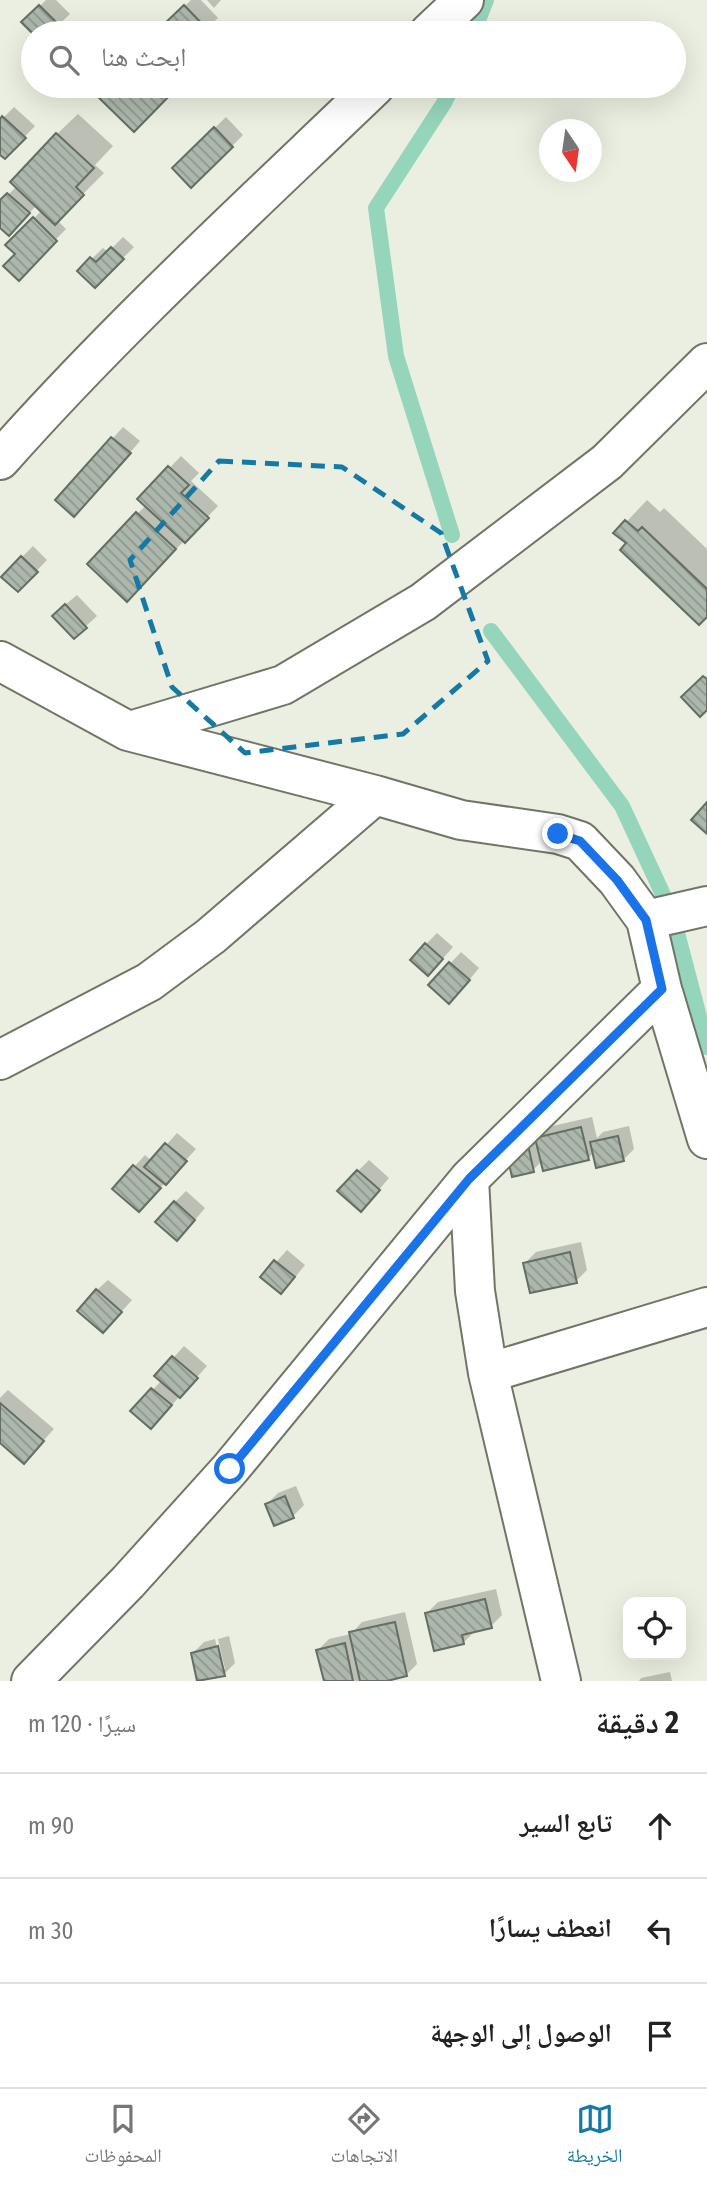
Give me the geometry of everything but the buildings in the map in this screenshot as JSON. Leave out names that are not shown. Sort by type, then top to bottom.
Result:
[{"type":"street","points":[[442,21],[464,0]]},
{"type":"street","points":[[0,460],[40,415],[192,262],[363,98]]},
{"type":"street","points":[[128,731],[283,685],[423,602],[607,462],[707,363]]},
{"type":"street","points":[[0,661],[128,731],[461,820],[558,834],[580,841],[617,880],[646,920],[662,989],[707,1139]]},
{"type":"street","points":[[0,1060],[149,982],[211,936],[375,795]]},
{"type":"street","points":[[646,920],[707,906]]},
{"type":"street","points":[[31,1681],[128,1582],[230,1469],[469,1179],[662,989]]},
{"type":"street","points":[[469,1179],[475,1291],[488,1373],[561,1681]]},
{"type":"street","points":[[488,1373],[707,1307]]},
{"type":"highlighted area","points":[[219,461],[342,467],[441,533],[488,661],[403,734],[245,753],[172,687],[130,560]]},
{"type":"waterway","points":[[478,21],[486,0]]},
{"type":"waterway","points":[[446,98],[376,208],[396,356],[452,535]]},
{"type":"waterway","points":[[491,631],[622,806],[672,914],[707,1047]]},
{"type":"route","points":[[230,1469],[469,1179],[662,989],[646,920],[617,880],[580,841],[558,834]]}]
